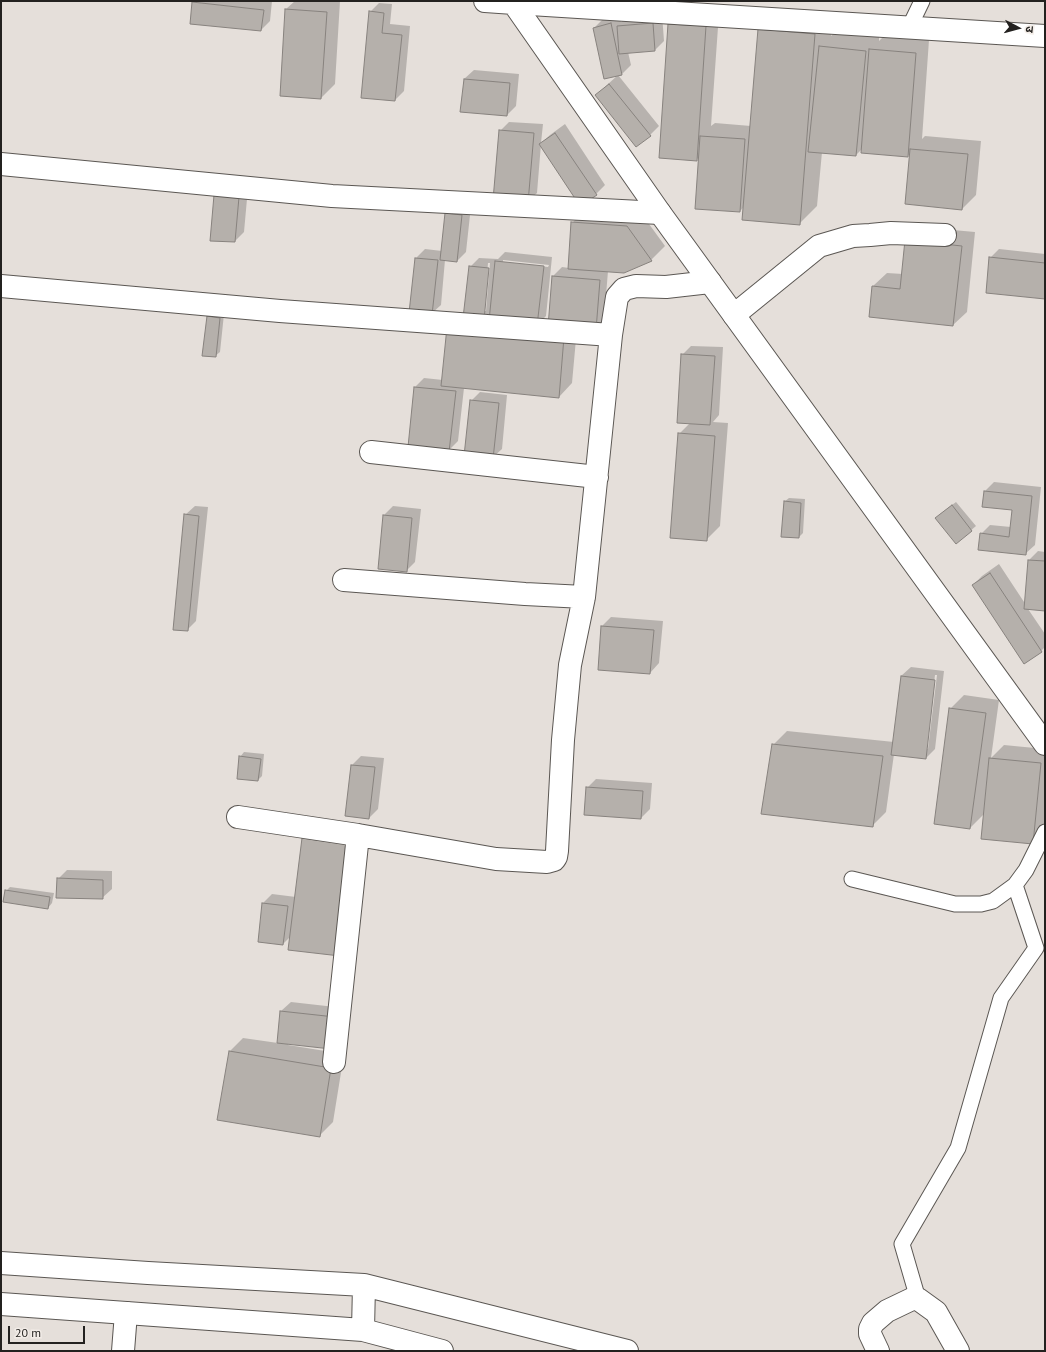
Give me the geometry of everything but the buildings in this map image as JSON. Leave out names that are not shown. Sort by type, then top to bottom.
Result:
[{"type":"street","points":[[485,1],[1045,36]]},
{"type":"street","points":[[513,2],[660,213],[1045,744]]},
{"type":"street","points":[[1,164],[332,196],[660,213]]},
{"type":"street","points":[[734,315],[819,246],[853,236],[891,233],[945,235]]},
{"type":"street","points":[[238,817],[358,834],[496,859],[547,862],[554,860],[557,851],[563,740],[570,665],[584,597],[611,335],[617,297],[624,289],[636,286],[666,287],[710,282]]},
{"type":"street","points":[[1,286],[280,311],[611,335]]},
{"type":"street","points":[[371,452],[597,476]]},
{"type":"street","points":[[344,580],[584,597]]},
{"type":"street","points":[[334,1062],[358,834]]},
{"type":"street","points":[[1,1263],[155,1274],[364,1285],[627,1351]]},
{"type":"street","points":[[363,1330],[364,1285]]},
{"type":"street","points":[[878,1351],[870,1334],[870,1329],[873,1323],[887,1311],[912,1298],[918,1299],[936,1312],[958,1351]]},
{"type":"street","points":[[1,1304],[363,1330],[442,1351]]},
{"type":"street","points":[[123,1351],[126,1313]]},
{"type":"lane","points":[[909,28],[922,1]]},
{"type":"lane","points":[[852,879],[955,904],[981,904],[993,901],[1015,885],[1026,870],[1045,832]]},
{"type":"lane","points":[[918,1299],[902,1244],[958,1148],[1001,998],[1036,948],[1015,885]]}]
